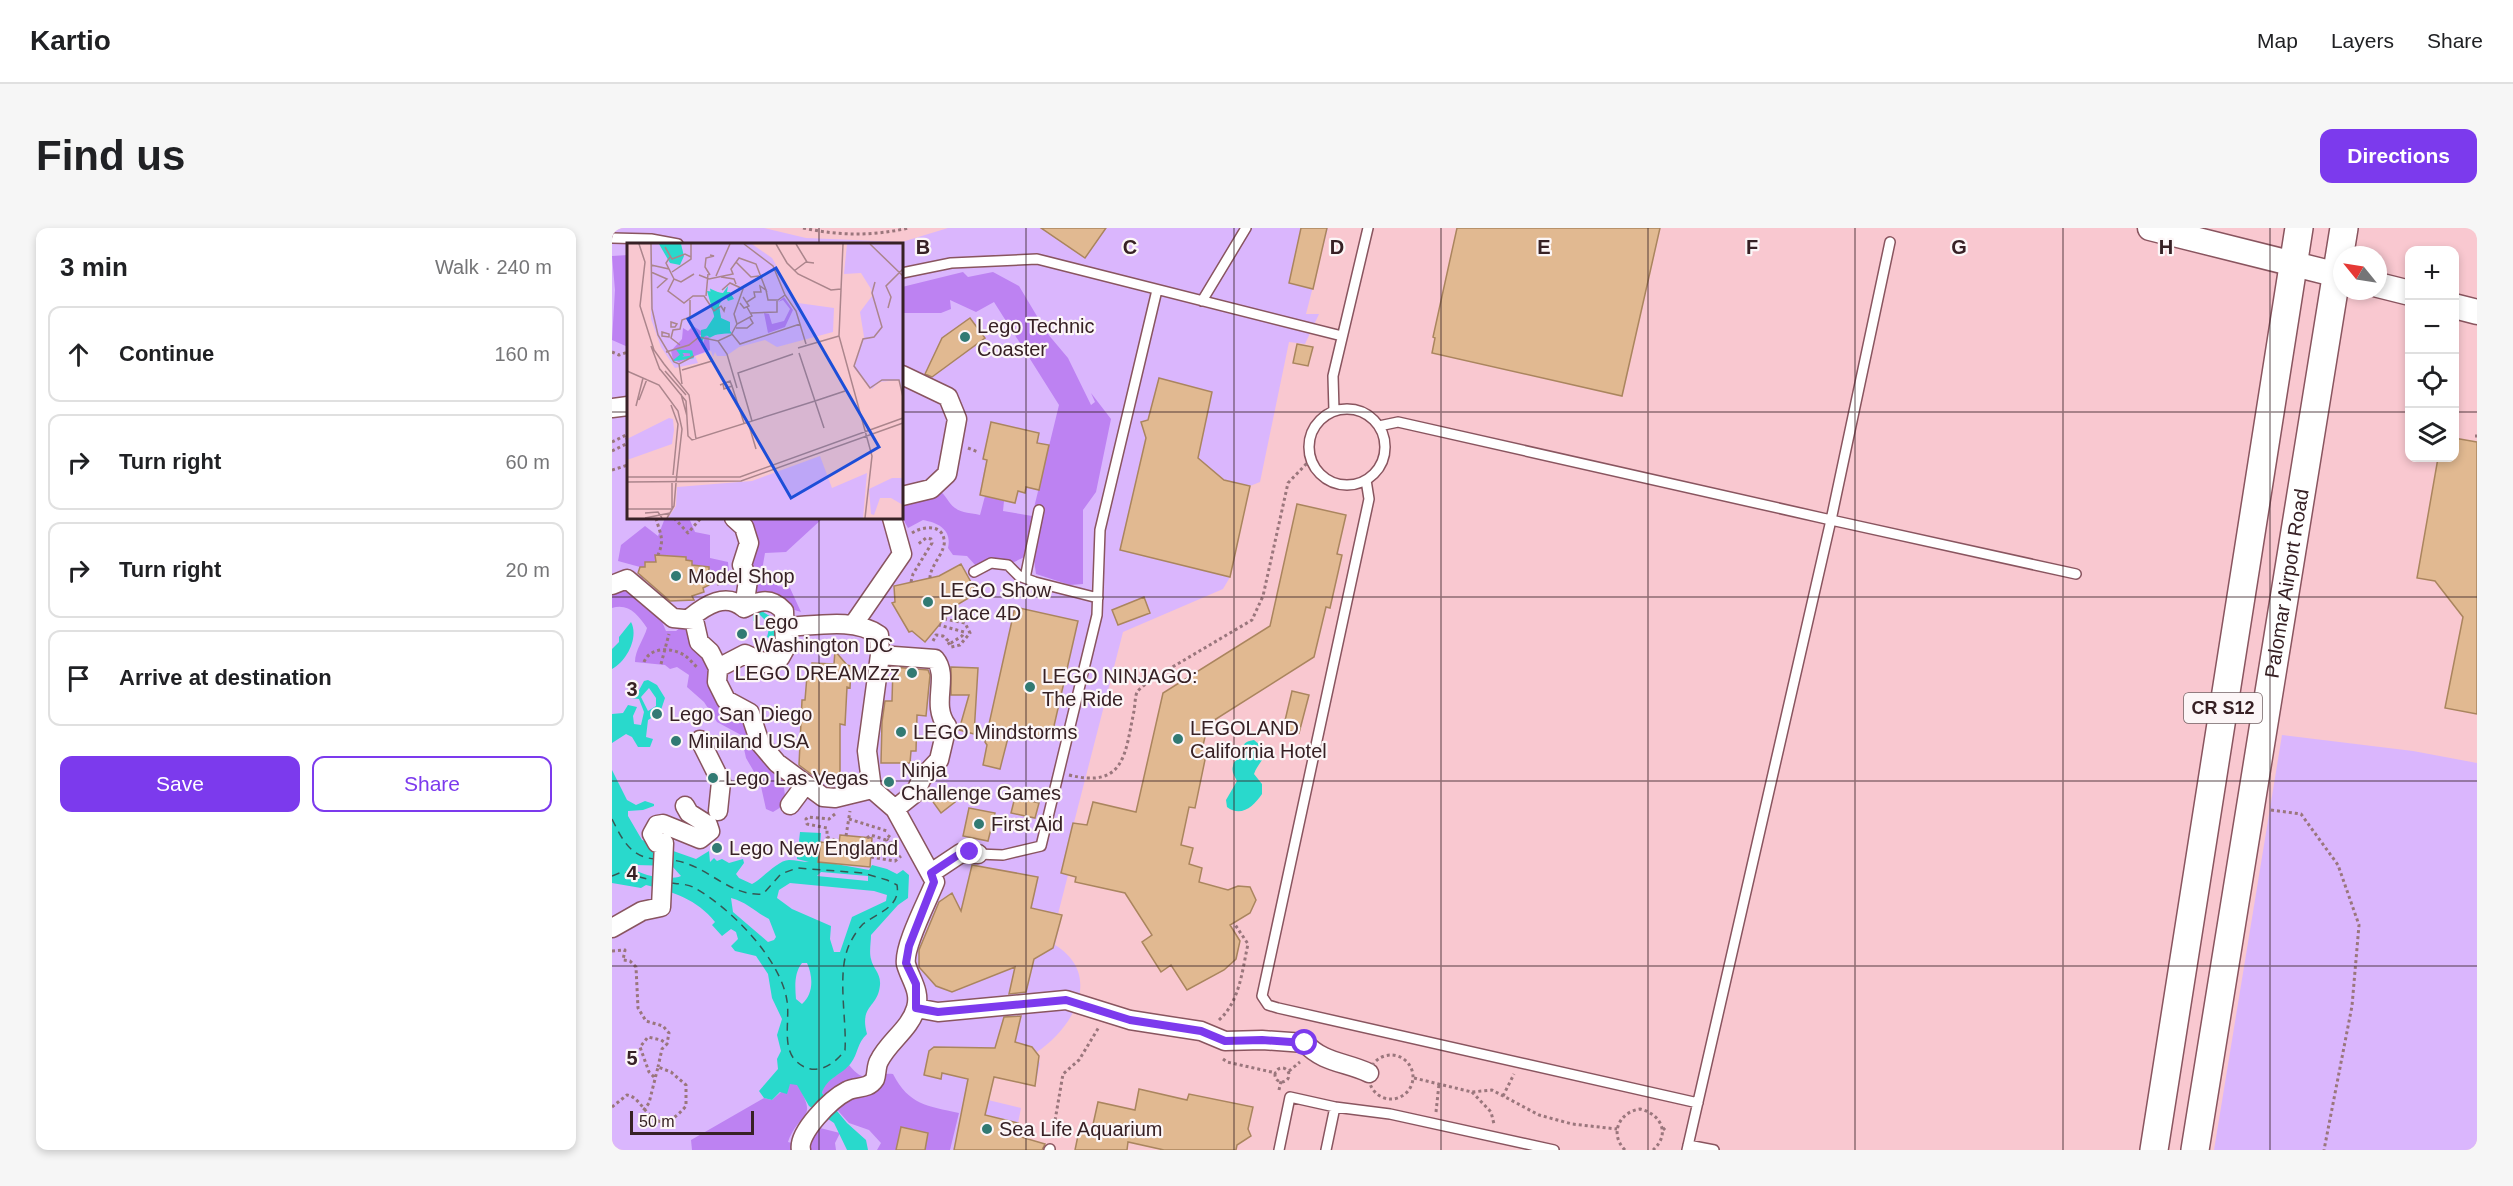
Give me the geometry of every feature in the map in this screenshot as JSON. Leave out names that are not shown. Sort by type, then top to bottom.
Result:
[{"type":"main road","name":"CR S12","points":[[2154,1150],[2299,228]]},
{"type":"main road","name":"Palomar Airport Road","points":[[2342,246],[2344,228]]},
{"type":"main road","name":"Palomar Airport Road","points":[[2195,1150],[2334,300]]},
{"type":"street","points":[[2150,228],[2333,275]]},
{"type":"street","points":[[2387,287],[2405,292]]},
{"type":"street","points":[[2459,307],[2477,312]]},
{"type":"street","points":[[903,375],[948,397],[957,419],[947,474],[931,489],[903,496]]},
{"type":"street","points":[[612,408],[627,406]]},
{"type":"street","points":[[735,519],[744,526],[748,543],[742,565],[748,580],[744,608]]},
{"type":"street","points":[[853,625],[902,554],[892,519]]},
{"type":"street","points":[[612,585],[627,579],[681,618],[694,620],[699,642],[710,652],[718,668],[717,682],[726,700],[750,713],[760,743],[777,763],[823,797],[842,796],[872,789]]},
{"type":"street","points":[[718,668],[745,654],[765,663],[775,661],[785,649],[784,611],[776,602],[762,600],[744,608]]},
{"type":"street","points":[[681,618],[717,601],[736,602],[744,608]]},
{"type":"street","points":[[786,627],[853,625],[869,627],[879,635],[880,655],[867,751],[872,789],[895,809],[934,882],[909,946],[906,963],[916,984],[916,1008],[899,1036],[879,1061],[874,1080],[863,1088],[849,1089],[835,1099],[815,1119],[802,1138],[801,1150]]},
{"type":"street","points":[[880,655],[935,659],[941,668],[939,716],[947,726],[945,744],[939,760],[922,778],[915,793],[895,809]]},
{"type":"street","points":[[700,740],[721,782],[718,811]]},
{"type":"street","points":[[790,805],[805,784]]},
{"type":"street","points":[[612,928],[642,911],[661,907],[664,841],[657,843],[652,834],[657,825],[663,824],[700,839],[710,831],[708,825],[689,813],[685,806]]},
{"type":"street","points":[[931,873],[961,853],[978,854]]},
{"type":"street","points":[[916,1008],[947,1012],[1066,1000],[1130,1020],[1201,1031],[1225,1041],[1262,1040],[1305,1043],[1314,1054],[1328,1061],[1356,1066],[1369,1073]]},
{"type":"lane","points":[[1202,301],[1246,228]]},
{"type":"lane","points":[[1334,411],[1333,376],[1368,228]]},
{"type":"lane","points":[[612,238],[651,239],[673,243]]},
{"type":"lane","points":[[1714,1150],[1688,1147],[1831,520],[1890,242]]},
{"type":"lane","points":[[903,273],[951,263],[1037,259],[1342,336]]},
{"type":"lane","points":[[978,854],[1003,855],[1041,846],[1097,615],[1100,530],[1157,290]]},
{"type":"lane","points":[[1359,410],[1370,416],[1379,426],[1384,437],[1384,456],[1375,472],[1366,480],[1355,484],[1333,483],[1323,478],[1310,460],[1310,436],[1315,425],[1334,411],[1359,410]]},
{"type":"lane","points":[[1379,426],[1398,422],[2076,574]]},
{"type":"lane","points":[[1366,480],[1369,499],[1262,996],[1268,1005],[1278,1008],[1698,1103]]},
{"type":"lane","points":[[1025,578],[1039,510]]},
{"type":"lane","points":[[974,572],[991,563],[1008,565],[1025,578],[1098,598]]},
{"type":"lane","points":[[1279,1150],[1290,1097],[1335,1107],[1390,1114],[1554,1150]]},
{"type":"lane","points":[[1326,1150],[1335,1107]]},
{"type":"path","points":[[803,228],[851,236],[879,234],[909,228]]},
{"type":"path","points":[[612,352],[619,355],[627,352]]},
{"type":"path","points":[[612,442],[626,435],[627,439]]},
{"type":"path","points":[[612,451],[627,444]]},
{"type":"path","points":[[1059,772],[1084,778],[1107,777],[1120,767],[1137,692],[1147,682],[1252,620],[1263,596],[1288,483],[1310,460]]},
{"type":"path","points":[[612,470],[627,465]]},
{"type":"path","points":[[656,519],[663,535],[663,544],[657,555]]},
{"type":"path","points":[[675,519],[688,533],[700,519]]},
{"type":"path","points":[[899,543],[920,527],[932,528],[942,534],[944,545],[930,570],[930,578]]},
{"type":"path","points":[[661,664],[664,650],[681,618]]},
{"type":"path","points":[[944,619],[964,623],[970,633],[960,645],[951,647],[945,638]]},
{"type":"path","points":[[918,657],[919,648],[931,643],[936,635],[951,643],[964,632],[939,625]]},
{"type":"path","points":[[644,662],[647,656],[656,650],[664,650],[683,654],[698,668],[718,668]]},
{"type":"path","points":[[842,796],[849,819],[846,836]]},
{"type":"path","points":[[839,842],[827,837],[827,828],[807,824],[806,819],[808,817],[829,819],[837,812],[842,796]]},
{"type":"path","points":[[2250,807],[2301,814],[2338,865],[2359,925],[2352,1006],[2324,1150]]},
{"type":"path","points":[[849,819],[883,828],[891,833],[888,839]]},
{"type":"path","points":[[867,838],[871,835],[888,839],[895,846],[900,859],[896,861],[871,856]]},
{"type":"path","points":[[881,857],[872,849],[895,846]]},
{"type":"path","points":[[1201,1031],[1220,1020],[1235,999],[1248,944],[1234,923]]},
{"type":"path","points":[[612,951],[625,950],[623,960],[630,961],[636,967],[638,1008],[646,1021],[663,1026],[669,1033],[662,1049],[649,1103],[643,1111]]},
{"type":"path","points":[[1049,1150],[1063,1074],[1080,1060],[1108,1012]]},
{"type":"path","points":[[654,1077],[649,1072],[640,1047],[648,1037],[661,1040],[666,1044]]},
{"type":"path","points":[[1392,1054],[1406,1059],[1411,1065],[1414,1078],[1405,1094],[1387,1099],[1373,1091],[1369,1073],[1377,1059],[1392,1054]]},
{"type":"path","points":[[1503,1096],[1517,1062]]},
{"type":"path","points":[[612,1107],[627,1095],[631,1095],[643,1111],[655,1119],[666,1120],[678,1115],[686,1106],[686,1085],[671,1072],[658,1067]]},
{"type":"path","points":[[1281,1068],[1286,1070],[1289,1076],[1287,1080],[1279,1081],[1276,1076],[1277,1071],[1281,1068]]},
{"type":"path","points":[[1414,1078],[1472,1092],[1492,1090],[1511,1102],[1549,1118],[1572,1124],[1617,1129]]},
{"type":"path","points":[[1435,1117],[1439,1084]]},
{"type":"path","points":[[1472,1092],[1491,1112],[1498,1138]]},
{"type":"path","points":[[1625,1150],[1617,1139],[1617,1129],[1623,1115],[1640,1109],[1656,1115],[1663,1130]]},
{"type":"path","points":[[1653,1150],[1659,1148],[1663,1130],[1667,1126]]},
{"type":"shaded area","points":[[612,228],[764,228],[806,238],[902,242],[948,228],[1328,228],[1306,314],[1319,314],[1305,344],[1289,342],[1260,482],[1250,486],[1230,577],[1223,589],[1123,632],[1061,873],[1068,875],[1058,914],[1062,915],[1055,945],[1070,957],[1078,971],[1080,986],[1078,1001],[1062,1029],[1037,1052],[1040,1064],[1035,1086],[989,1076],[988,1100],[1021,1108],[1018,1123],[964,1109],[954,1150],[612,1150]]},
{"type":"shaded area","points":[[627,255],[627,347],[612,340],[615,290],[612,256]]},
{"type":"shaded area","points":[[963,272],[968,277],[993,272],[1019,286],[1047,333],[1068,358],[1091,405],[1095,402],[1091,393],[1111,419],[1096,492],[1083,510],[1083,584],[1070,585],[1036,574],[1033,553],[1012,563],[997,561],[976,566],[967,556],[953,555],[948,548],[948,536],[939,525],[923,520],[908,528],[903,519],[903,507],[938,490],[955,508],[964,512],[980,515],[985,496],[1004,501],[1003,511],[1032,516],[1059,405],[994,302],[976,312],[950,300],[951,309],[941,313],[903,313],[903,287]]},
{"type":"shaded area","points":[[665,519],[689,519],[695,532],[710,535],[710,558],[728,562],[730,583],[718,575],[709,573],[709,567],[692,565],[692,561],[686,560],[686,557],[656,555],[656,562],[645,562],[643,580],[639,579],[640,567],[618,561],[621,545],[645,526],[658,536]]},
{"type":"shaded area","points":[[738,519],[822,519],[786,552],[765,553],[761,576],[772,579],[778,586],[790,588],[801,612],[753,597]]},
{"type":"shaded area","points":[[627,590],[660,617],[666,631],[676,631],[685,624],[783,779],[786,804],[773,812],[766,809],[760,782],[746,758],[741,735],[717,722],[704,702],[687,687],[689,675],[677,667],[670,669],[665,665],[635,662],[636,653],[647,628],[632,611],[623,607],[612,608],[612,593]]},
{"type":"shaded area","points":[[2282,735],[2413,751],[2477,763],[2477,1150],[2214,1150]]},
{"type":"shaded area","points":[[849,1065],[855,1072],[865,1077],[893,1074],[912,1098],[928,1106],[959,1113],[950,1150],[877,1150],[881,1143],[869,1130],[849,1123],[822,1093],[824,1085]]},
{"type":"shaded area","points":[[790,1084],[797,1084],[807,1104],[807,1110],[788,1142],[805,1147],[820,1128],[840,1133],[835,1143],[836,1150],[692,1150],[691,1140],[764,1098],[772,1100]]},
{"type":"water","points":[[760,610],[776,620],[777,644],[767,637],[770,625],[760,615],[757,621],[753,621],[753,614]]},
{"type":"water","points":[[631,622],[634,635],[630,648],[627,655],[612,669],[612,649]]},
{"type":"water","points":[[648,680],[657,685],[665,698],[660,713],[648,720],[646,737],[653,739],[650,747],[638,747],[632,737],[626,734],[612,743],[612,714],[623,713],[628,705],[637,707],[633,716],[634,724],[641,725],[644,712],[639,699],[630,698],[630,692],[638,692],[644,681]],"holes":[[[649,688],[656,698],[656,706],[648,711],[641,697]]]},
{"type":"water","points":[[1254,740],[1264,754],[1254,774],[1262,784],[1262,794],[1247,809],[1232,810],[1227,807],[1226,800],[1237,781],[1233,772],[1233,764],[1244,744]]},
{"type":"water","points":[[612,770],[627,800],[636,805],[645,801],[654,804],[643,810],[628,811],[628,816],[642,840],[696,859],[709,851],[710,862],[714,858],[717,861],[722,859],[729,863],[743,859],[744,863],[736,874],[739,878],[752,884],[785,861],[809,862],[797,859],[800,832],[821,833],[819,861],[869,870],[872,865],[897,874],[903,870],[909,875],[908,898],[898,905],[871,935],[870,956],[880,985],[879,993],[865,1017],[867,1034],[861,1041],[851,1063],[827,1084],[822,1093],[847,1123],[866,1140],[868,1150],[847,1150],[834,1123],[809,1106],[797,1085],[790,1084],[787,1094],[780,1092],[772,1100],[764,1098],[759,1091],[778,1069],[777,1059],[781,1051],[777,1035],[782,1019],[772,998],[768,974],[756,956],[735,951],[731,946],[738,939],[736,932],[731,929],[722,936],[712,925],[715,922],[708,914],[692,902],[675,894],[646,885],[641,888],[612,883]],"holes":[[[636,865],[672,866],[681,876],[655,877],[631,867]],[[821,872],[868,876],[868,881],[817,876]],[[790,883],[874,891],[887,895],[886,901],[852,917],[840,952],[834,952],[830,939],[831,926],[792,909],[777,898],[779,890]],[[731,898],[742,902],[769,919],[776,937],[768,942],[733,912]],[[802,963],[807,963],[811,979],[810,990],[802,1004],[796,999],[795,985]]]},
{"type":"building","points":[[1041,228],[1106,228],[1085,258]]},
{"type":"building","points":[[1301,228],[1327,228],[1313,289],[1289,283]]},
{"type":"building","points":[[1457,228],[1660,228],[1622,396],[1432,353],[1435,338],[1433,337]]},
{"type":"building","points":[[970,318],[985,338],[932,377],[925,374],[942,338]]},
{"type":"building","points":[[1297,344],[1313,347],[1308,366],[1293,363]]},
{"type":"building","points":[[1159,378],[1212,392],[1198,458],[1224,480],[1250,486],[1230,577],[1120,550],[1146,438],[1141,422],[1148,420]]},
{"type":"building","points":[[991,422],[1039,433],[1037,443],[1049,445],[1039,490],[1026,487],[1025,493],[1018,491],[1015,503],[980,495],[987,460],[983,459]]},
{"type":"building","points":[[2459,439],[2477,442],[2477,714],[2445,708],[2463,617],[2435,581],[2417,578],[2437,462],[2459,462]]},
{"type":"building","name":"LEGOLAND California Hotel","points":[[1297,504],[1346,515],[1337,554],[1342,555],[1330,608],[1326,607],[1314,657],[1208,724],[1201,754],[1206,755],[1195,808],[1189,807],[1181,845],[1193,848],[1189,864],[1202,868],[1199,882],[1228,890],[1238,886],[1250,887],[1256,900],[1250,913],[1230,925],[1240,941],[1236,959],[1224,970],[1187,990],[1171,965],[1161,972],[1142,942],[1152,935],[1125,893],[1075,882],[1076,877],[1061,873],[1073,823],[1087,825],[1093,802],[1136,812],[1163,693],[1270,626]]},
{"type":"building","name":"Model Shop","points":[[655,555],[686,557],[686,560],[692,561],[692,565],[709,567],[709,585],[703,588],[704,592],[692,596],[694,600],[670,601],[638,573],[640,567],[645,567],[645,562],[656,562]]},
{"type":"building","name":"LEGO Show Place 4D","points":[[961,564],[977,593],[955,606],[925,642],[912,631],[909,632],[892,603],[895,602],[894,586],[939,576]]},
{"type":"building","points":[[1144,597],[1150,613],[1118,625],[1112,610]]},
{"type":"building","name":"LEGO NINJAGO: The Ride","points":[[1015,607],[1078,621],[1051,739],[1010,730],[1000,769],[983,765],[987,745],[985,742]]},
{"type":"building","points":[[835,651],[847,665],[851,666],[850,688],[847,687],[845,725],[840,724],[840,775],[811,774],[799,765],[802,700],[805,700],[807,676],[812,676],[812,663],[834,664]]},
{"type":"building","points":[[893,667],[928,670],[930,675],[926,716],[917,715],[916,751],[911,751],[910,763],[881,763],[882,722],[885,701],[892,701]]},
{"type":"building","points":[[951,667],[978,668],[974,734],[959,730],[969,695],[951,695]]},
{"type":"building","points":[[1292,691],[1309,695],[1299,733],[1283,729]]},
{"type":"building","points":[[947,791],[955,802],[941,813],[933,802]]},
{"type":"building","points":[[1015,797],[1039,803],[1035,818],[1011,813]]},
{"type":"building","name":"First Aid","points":[[969,808],[995,813],[988,841],[963,836]]},
{"type":"building","points":[[840,835],[872,838],[870,867],[818,862],[821,842],[839,844]]},
{"type":"building","points":[[972,865],[1038,877],[1031,908],[1062,915],[1053,948],[1034,959],[1026,992],[1009,994],[1015,967],[952,992],[936,986],[919,967],[919,950],[939,902],[952,893],[961,911]]},
{"type":"building","points":[[1021,1016],[1015,1042],[1032,1047],[1039,1056],[1035,1086],[994,1077],[985,1115],[1018,1123],[1014,1135],[1045,1144],[1042,1150],[954,1150],[968,1079],[942,1073],[941,1079],[924,1075],[929,1051],[934,1047],[995,1048],[1004,1017]]},
{"type":"building","points":[[1139,1089],[1187,1100],[1189,1094],[1253,1107],[1248,1129],[1251,1136],[1237,1145],[1236,1150],[1164,1150],[1128,1142],[1127,1150],[1075,1150],[1080,1126],[1092,1129],[1098,1102],[1135,1110]]},
{"type":"building","points":[[901,1127],[928,1133],[925,1150],[896,1150]]},
{"type":"ferry route","points":[[612,819],[623,840],[633,851],[646,858],[655,859]]},
{"type":"ferry route","points":[[671,860],[684,862],[750,894],[763,894],[781,874],[797,868],[863,873],[897,885],[897,893],[892,904],[861,926],[846,954],[843,981],[845,1050],[835,1061],[815,1069],[808,1068],[795,1060],[789,1047],[788,1008],[783,985],[764,952],[752,936],[722,907],[691,886],[671,883]]},
{"type":"ferry route","points":[[612,876],[622,872],[654,881]]},
{"type":"place","name":"Lego Technic Coaster","points":[[965,337]]},
{"type":"place","name":"Model Shop","points":[[676,576]]},
{"type":"place","name":"LEGO Show Place 4D","points":[[928,602]]},
{"type":"place","name":"Lego Washington DC","points":[[742,634]]},
{"type":"place","name":"LEGO DREAMZzz","points":[[912,673]]},
{"type":"place","name":"LEGO NINJAGO: The Ride","points":[[1030,687]]},
{"type":"place","name":"Lego San Diego","points":[[657,714]]},
{"type":"place","name":"LEGO Mindstorms","points":[[901,732]]},
{"type":"place","name":"LEGOLAND California Hotel","points":[[1178,739]]},
{"type":"place","name":"Miniland USA","points":[[676,741]]},
{"type":"place","name":"Lego Las Vegas","points":[[713,778]]},
{"type":"place","name":"Ninja Challenge Games","points":[[889,782]]},
{"type":"place","name":"First Aid","points":[[979,824]]},
{"type":"place","name":"Lego New England","points":[[717,848]]},
{"type":"place","name":"Sea Life Aquarium","points":[[987,1129]]},
{"type":"route","points":[[970,852],[961,853],[931,873],[934,882],[909,946],[906,963],[916,984],[916,1008],[938,1012],[1002,1008],[1066,1000],[1130,1020],[1201,1031],[1225,1041],[1262,1040],[1305,1043]]}]
